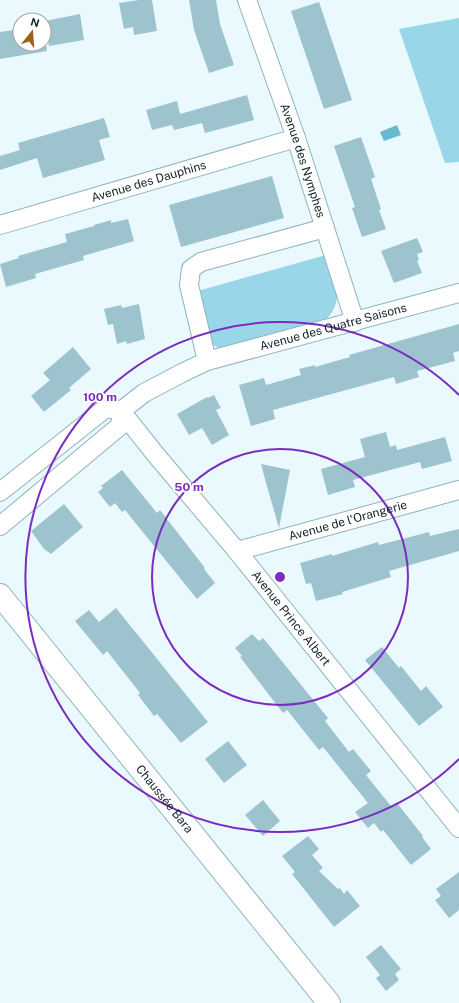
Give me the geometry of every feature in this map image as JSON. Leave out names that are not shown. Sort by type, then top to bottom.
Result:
[{"type":"main road","name":"Chaussée Bara","points":[[0,595],[329,1003]]},
{"type":"street","name":"Avenue des Nymphes","points":[[247,0],[296,138],[355,322]]},
{"type":"street","name":"Avenue des Dauphins","points":[[0,224],[296,138]]},
{"type":"street","points":[[207,361],[189,285],[191,269],[200,262],[325,228]]},
{"type":"street","name":"Avenue des Quatre Saisons","points":[[121,411],[144,393],[207,361],[459,294]]},
{"type":"street","points":[[0,492],[106,408],[121,411],[121,425],[0,526]]},
{"type":"street","name":"Avenue Prince Albert","points":[[121,411],[237,551],[459,828]]},
{"type":"street","name":"Avenue de l'Orangerie","points":[[237,551],[459,490]]},
{"type":"shaded area","points":[[459,18],[459,162],[445,163],[399,29]]},
{"type":"shaded area","points":[[397,125],[401,135],[384,141],[380,132]]},
{"type":"shaded area","points":[[326,255],[335,282],[337,298],[335,306],[323,323],[220,349],[212,344],[205,329],[194,292]]},
{"type":"building","points":[[152,0],[157,31],[134,35],[133,27],[124,29],[119,3]]},
{"type":"building","points":[[189,0],[216,0],[220,24],[234,65],[209,73],[194,30]]},
{"type":"building","points":[[319,2],[352,100],[324,109],[291,11]]},
{"type":"building","points":[[80,14],[84,40],[52,45],[52,20]]},
{"type":"building","points":[[12,30],[12,52],[41,52],[0,59],[0,32]]},
{"type":"building","points":[[247,95],[254,120],[205,133],[202,123],[174,130],[172,125],[152,130],[146,110],[177,101],[180,114]]},
{"type":"building","points":[[104,118],[110,137],[99,140],[105,160],[43,178],[37,158],[0,170],[0,156],[20,150],[18,143]]},
{"type":"building","points":[[361,137],[375,177],[371,179],[381,209],[379,210],[386,229],[362,237],[352,208],[355,207],[334,146]]},
{"type":"building","points":[[272,176],[284,218],[181,247],[169,205]]},
{"type":"building","points":[[128,219],[134,241],[83,256],[84,260],[35,274],[36,278],[6,287],[0,264],[19,258],[18,256],[67,242],[65,234],[111,220],[111,223]]},
{"type":"building","points":[[417,238],[423,252],[417,254],[419,260],[417,261],[422,273],[394,283],[381,251]]},
{"type":"building","points":[[139,304],[145,339],[127,344],[126,341],[117,344],[113,324],[108,325],[104,309],[121,305],[122,308]]},
{"type":"building","points":[[459,324],[459,351],[453,353],[455,361],[417,371],[419,377],[396,384],[394,377],[273,410],[275,419],[251,426],[239,385],[264,378],[266,385],[301,375],[299,369],[315,365],[315,367],[350,357],[349,355]]},
{"type":"building","points":[[73,347],[91,369],[69,388],[71,390],[44,412],[31,396],[50,380],[43,373]]},
{"type":"building","points":[[214,395],[221,408],[216,410],[229,435],[212,445],[202,428],[189,435],[177,414],[207,397],[208,398]]},
{"type":"building","points":[[386,432],[390,447],[396,445],[397,450],[445,437],[452,461],[422,469],[420,462],[353,480],[355,487],[328,495],[321,469],[365,457],[360,439]]},
{"type":"building","points":[[261,464],[290,470],[279,528],[266,483]]},
{"type":"building","points":[[122,470],[157,513],[160,510],[215,583],[197,599],[125,510],[122,512],[115,503],[110,507],[98,492],[103,488],[101,486]]},
{"type":"building","points":[[64,504],[83,527],[51,554],[44,549],[31,531]]},
{"type":"building","points":[[459,529],[459,551],[389,571],[391,577],[342,592],[343,594],[316,601],[311,583],[306,584],[300,563],[332,554],[332,556],[378,542],[379,545],[429,532],[430,536]]},
{"type":"building","points":[[116,608],[208,722],[181,743],[157,714],[154,716],[138,695],[140,693],[107,651],[103,655],[75,621],[89,610],[99,622]]},
{"type":"building","points":[[252,634],[259,641],[263,638],[328,718],[325,721],[349,752],[353,749],[371,771],[366,775],[391,806],[397,803],[423,836],[422,837],[431,849],[411,865],[383,830],[381,832],[374,823],[368,828],[355,812],[368,803],[323,747],[319,750],[287,710],[283,713],[240,657],[242,656],[235,648]]},
{"type":"building","points":[[382,647],[399,668],[401,666],[421,691],[426,686],[443,707],[419,726],[365,660]]},
{"type":"building","points":[[228,741],[247,765],[224,783],[205,759]]},
{"type":"building","points":[[263,800],[280,821],[263,836],[245,815]]},
{"type":"building","points":[[308,836],[319,849],[312,855],[323,868],[319,871],[338,889],[340,888],[344,894],[347,890],[360,906],[334,927],[292,874],[295,872],[282,856]]},
{"type":"building","points":[[459,872],[459,910],[449,918],[435,900],[441,896],[436,889]]},
{"type":"building","points":[[381,945],[401,969],[395,974],[399,980],[386,991],[376,978],[380,975],[366,957]]}]
